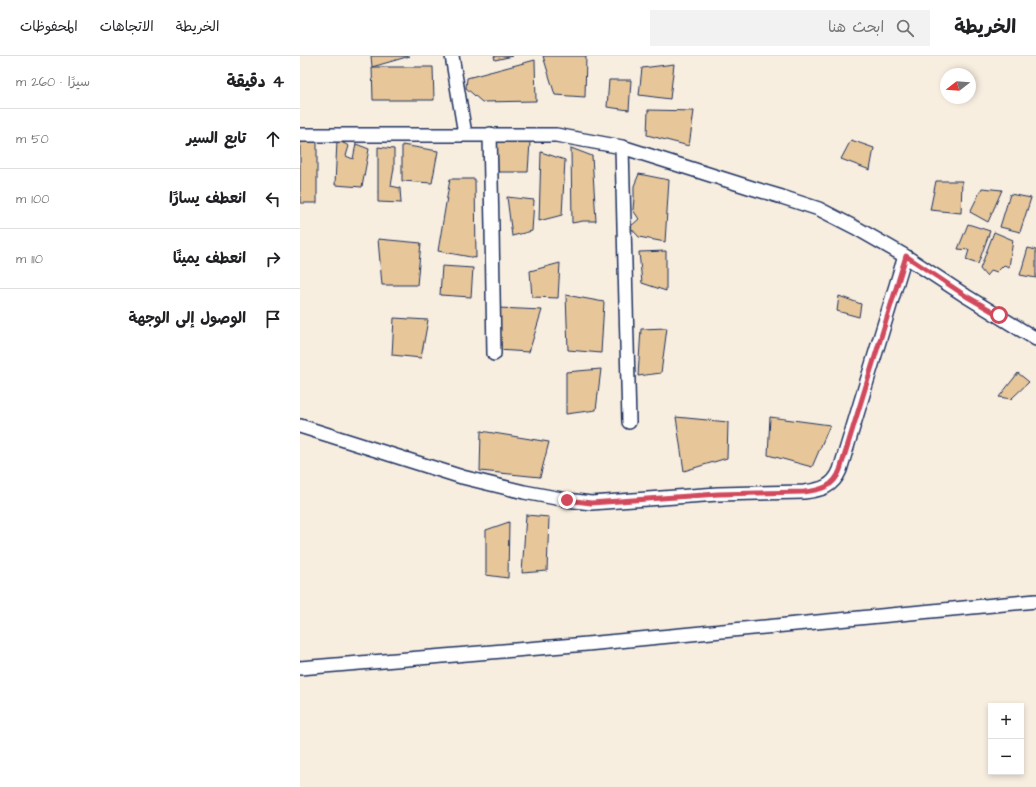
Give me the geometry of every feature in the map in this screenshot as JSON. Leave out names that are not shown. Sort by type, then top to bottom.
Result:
[{"type":"street","points":[[452,56],[465,134]]},
{"type":"street","points":[[490,134],[494,354]]},
{"type":"street","points":[[300,135],[556,135],[622,147],[818,209],[858,229],[906,256],[966,296],[1036,339]]},
{"type":"street","points":[[622,147],[629,422]]},
{"type":"street","points":[[300,426],[462,477],[524,492],[591,503],[718,494],[804,492],[815,490],[830,485],[835,481],[840,470],[906,256]]},
{"type":"street","points":[[300,668],[595,643],[1036,601]]},
{"type":"building","points":[[371,56],[410,56],[372,67]]},
{"type":"building","points":[[494,56],[513,56],[495,60]]},
{"type":"building","points":[[543,56],[586,56],[585,97],[555,95]]},
{"type":"building","points":[[535,60],[536,101],[482,102],[466,88],[467,78]]},
{"type":"building","points":[[674,64],[670,99],[639,95],[642,68]]},
{"type":"building","points":[[372,67],[433,67],[434,100],[373,100]]},
{"type":"building","points":[[609,80],[631,80],[629,110],[607,107]]},
{"type":"building","points":[[648,110],[694,111],[689,146],[647,135]]},
{"type":"building","points":[[317,140],[317,203],[300,203],[300,143]]},
{"type":"building","points":[[337,140],[349,146],[346,156],[353,159],[356,144],[369,149],[362,187],[335,185]]},
{"type":"building","points":[[851,140],[874,148],[870,170],[841,159]]},
{"type":"building","points":[[497,142],[530,142],[528,172],[498,172]]},
{"type":"building","points":[[402,145],[438,151],[432,183],[402,181]]},
{"type":"building","points":[[378,147],[394,149],[394,168],[391,186],[400,188],[401,203],[378,202]]},
{"type":"building","points":[[571,148],[592,156],[596,221],[572,223]]},
{"type":"building","points":[[541,152],[565,160],[562,215],[539,221]]},
{"type":"building","points":[[639,174],[669,180],[665,242],[639,237],[630,227],[639,219],[633,210],[634,186]]},
{"type":"building","points":[[450,179],[475,179],[476,258],[438,251]]},
{"type":"building","points":[[936,181],[962,181],[961,213],[930,210]]},
{"type":"building","points":[[982,188],[1002,190],[988,222],[970,212]]},
{"type":"building","points":[[1010,194],[1031,198],[1020,232],[1000,227]]},
{"type":"building","points":[[507,197],[534,200],[532,231],[512,236]]},
{"type":"building","points":[[968,224],[990,231],[978,264],[966,260],[969,250],[958,249]]},
{"type":"building","points":[[994,232],[1013,240],[1009,267],[1004,265],[997,272],[991,270],[986,276],[980,269]]},
{"type":"building","points":[[378,239],[421,243],[417,285],[382,285]]},
{"type":"building","points":[[1028,248],[1036,250],[1036,278],[1020,275]]},
{"type":"building","points":[[666,251],[666,291],[642,283],[639,252]]},
{"type":"building","points":[[560,263],[558,298],[532,297],[530,271]]},
{"type":"building","points":[[442,266],[473,268],[471,297],[440,295]]},
{"type":"building","points":[[566,295],[604,302],[601,353],[568,350]]},
{"type":"building","points":[[839,296],[861,304],[859,317],[837,311]]},
{"type":"building","points":[[498,308],[542,310],[529,352],[497,350]]},
{"type":"building","points":[[394,318],[428,320],[421,358],[392,355]]},
{"type":"building","points":[[667,328],[661,373],[638,376],[641,329]]},
{"type":"building","points":[[601,369],[596,410],[566,414],[566,372]]},
{"type":"building","points":[[1018,373],[1029,382],[1011,399],[999,397]]},
{"type":"building","points":[[676,417],[728,422],[727,458],[684,471]]},
{"type":"building","points":[[770,417],[830,425],[812,467],[768,455]]},
{"type":"building","points":[[481,431],[549,442],[540,477],[480,471]]},
{"type":"building","points":[[526,515],[549,517],[547,571],[522,573]]},
{"type":"building","points":[[509,522],[508,578],[486,575],[486,530]]},
{"type":"route","points":[[567,500],[591,503],[718,494],[804,492],[830,485],[835,481],[840,470],[906,256],[966,296],[999,315]]}]
